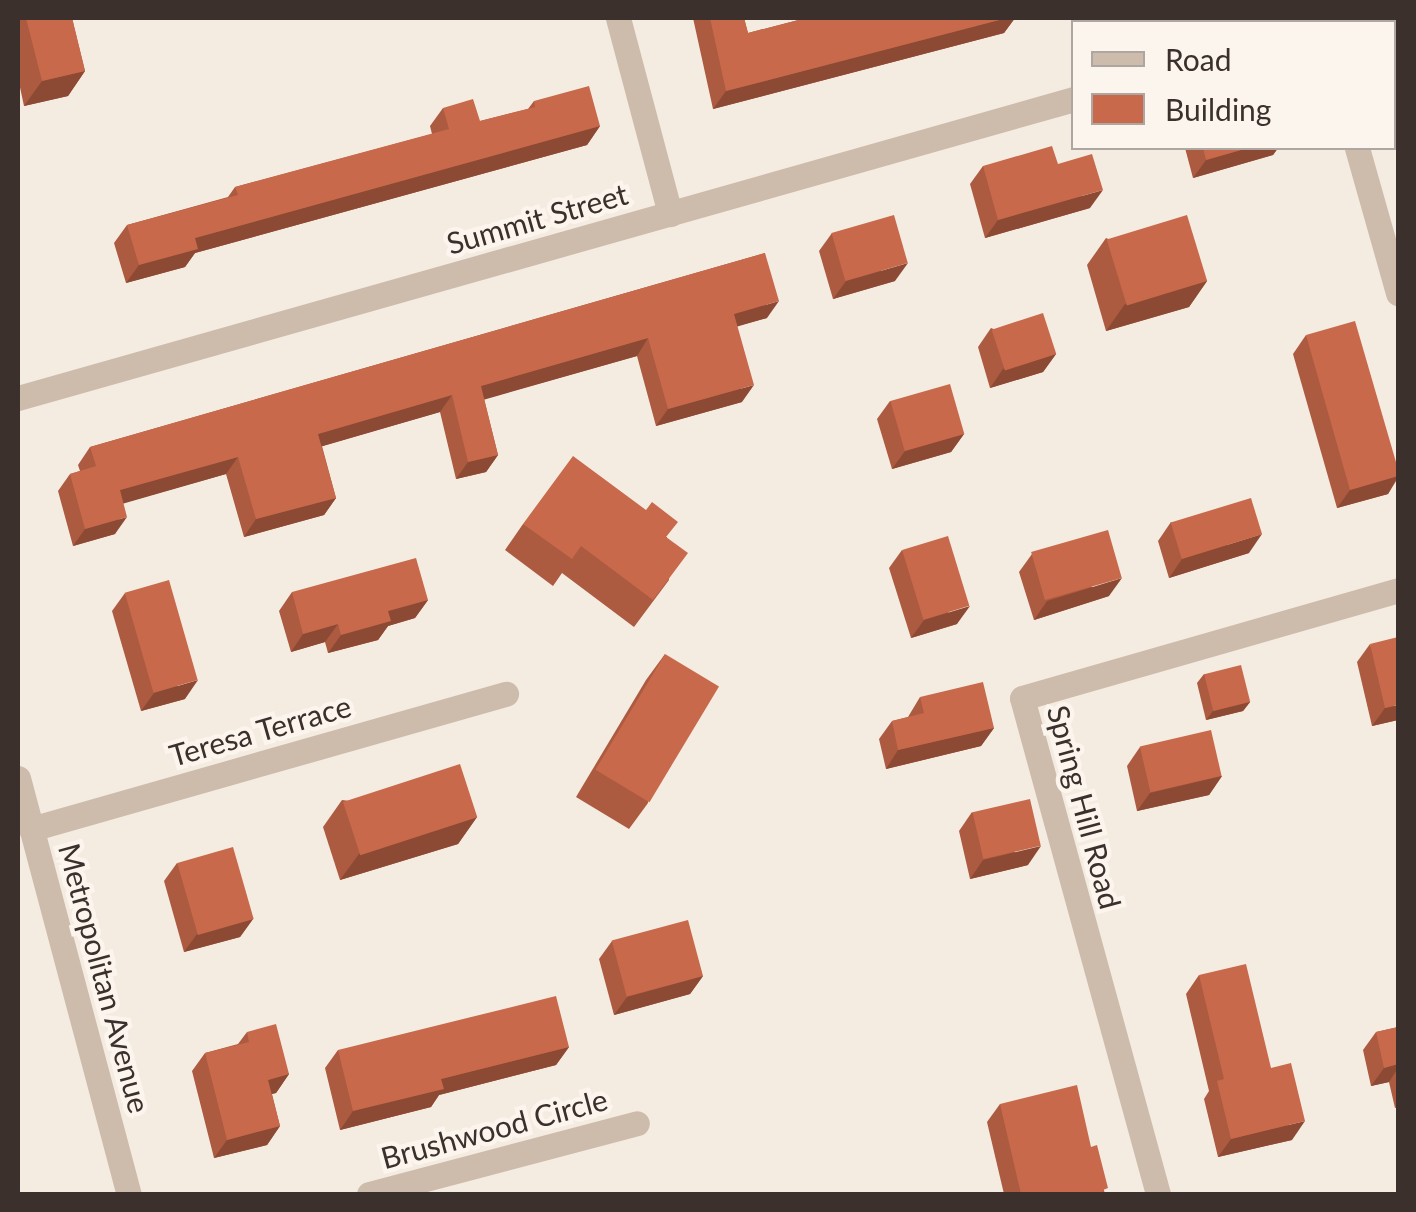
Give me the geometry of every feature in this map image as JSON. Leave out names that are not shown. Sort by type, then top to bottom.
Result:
[{"type":"street","points":[[618,18],[670,214]]},
{"type":"street","name":"Summit Street","points":[[18,398],[1071,100]]},
{"type":"street","points":[[1358,150],[1398,293]]},
{"type":"street","name":"Spring Hill Road","points":[[1158,1194],[1022,698],[1398,590]]},
{"type":"street","name":"Teresa Terrace","points":[[31,829],[506,694]]},
{"type":"street","name":"Metropolitan Avenue","points":[[18,778],[129,1194]]},
{"type":"street","name":"Brushwood Circle","points":[[369,1194],[637,1124]]},
{"type":"building","points":[[26,18],[72,18],[85,71],[42,81]]},
{"type":"building","points":[[710,18],[744,18],[748,33],[806,18],[1007,18],[726,91]]},
{"type":"building","points":[[589,86],[600,126],[195,238],[198,249],[139,265],[127,225],[238,195],[235,187],[449,129],[443,108],[473,99],[480,121],[535,107],[534,101]]},
{"type":"building","points":[[1052,146],[1058,164],[1092,154],[1103,190],[998,220],[983,166]]},
{"type":"building","points":[[1204,150],[1241,150],[1206,160]]},
{"type":"building","points":[[894,215],[908,263],[845,281],[832,233]]},
{"type":"building","points":[[1187,215],[1207,281],[1127,306],[1107,240]]},
{"type":"building","points":[[765,253],[779,301],[734,314],[754,385],[668,409],[648,338],[481,386],[498,455],[468,462],[452,395],[318,434],[336,498],[256,519],[238,457],[120,490],[127,517],[85,529],[70,474],[96,466],[90,447]]},
{"type":"building","points":[[1043,313],[1056,354],[1005,371],[992,330]]},
{"type":"building","points":[[1355,321],[1398,476],[1350,490],[1306,335]]},
{"type":"building","points":[[950,384],[964,434],[905,451],[890,401]]},
{"type":"building","points":[[573,456],[646,510],[652,502],[678,522],[666,537],[688,553],[653,600],[581,546],[572,559],[523,524]]},
{"type":"building","points":[[1251,498],[1262,534],[1182,559],[1171,523]]},
{"type":"building","points":[[1108,530],[1122,578],[1045,600],[1031,552]]},
{"type":"building","points":[[948,536],[969,606],[923,620],[902,550]]},
{"type":"building","points":[[416,558],[428,600],[388,611],[391,621],[341,635],[338,624],[303,634],[292,592]]},
{"type":"building","points":[[169,580],[198,680],[153,693],[125,593]]},
{"type":"building","points":[[1398,637],[1398,705],[1385,708],[1370,644]]},
{"type":"building","points":[[665,654],[719,686],[649,802],[595,770]]},
{"type":"building","points":[[1241,665],[1250,702],[1213,711],[1204,674]]},
{"type":"building","points":[[983,682],[994,728],[898,750],[892,721],[924,713],[920,697]]},
{"type":"building","points":[[1211,730],[1222,776],[1150,792],[1140,746]]},
{"type":"building","points":[[460,764],[477,817],[360,855],[343,802]]},
{"type":"building","points":[[1030,799],[1041,846],[983,859],[973,812]]},
{"type":"building","points":[[233,847],[254,919],[198,935],[177,863]]},
{"type":"building","points":[[688,920],[703,976],[627,996],[612,940]]},
{"type":"building","points":[[1246,964],[1271,1068],[1291,1063],[1305,1121],[1231,1139],[1217,1081],[1224,1079],[1199,975]]},
{"type":"building","points":[[556,996],[569,1047],[441,1079],[444,1089],[353,1111],[338,1050]]},
{"type":"building","points":[[276,1024],[289,1074],[268,1080],[280,1126],[227,1140],[205,1053],[249,1042],[247,1032]]},
{"type":"building","points":[[1398,1027],[1398,1064],[1384,1068],[1376,1032]]},
{"type":"building","points":[[1077,1085],[1091,1147],[1097,1145],[1108,1188],[1103,1190],[1105,1194],[1021,1194],[1000,1104]]}]
